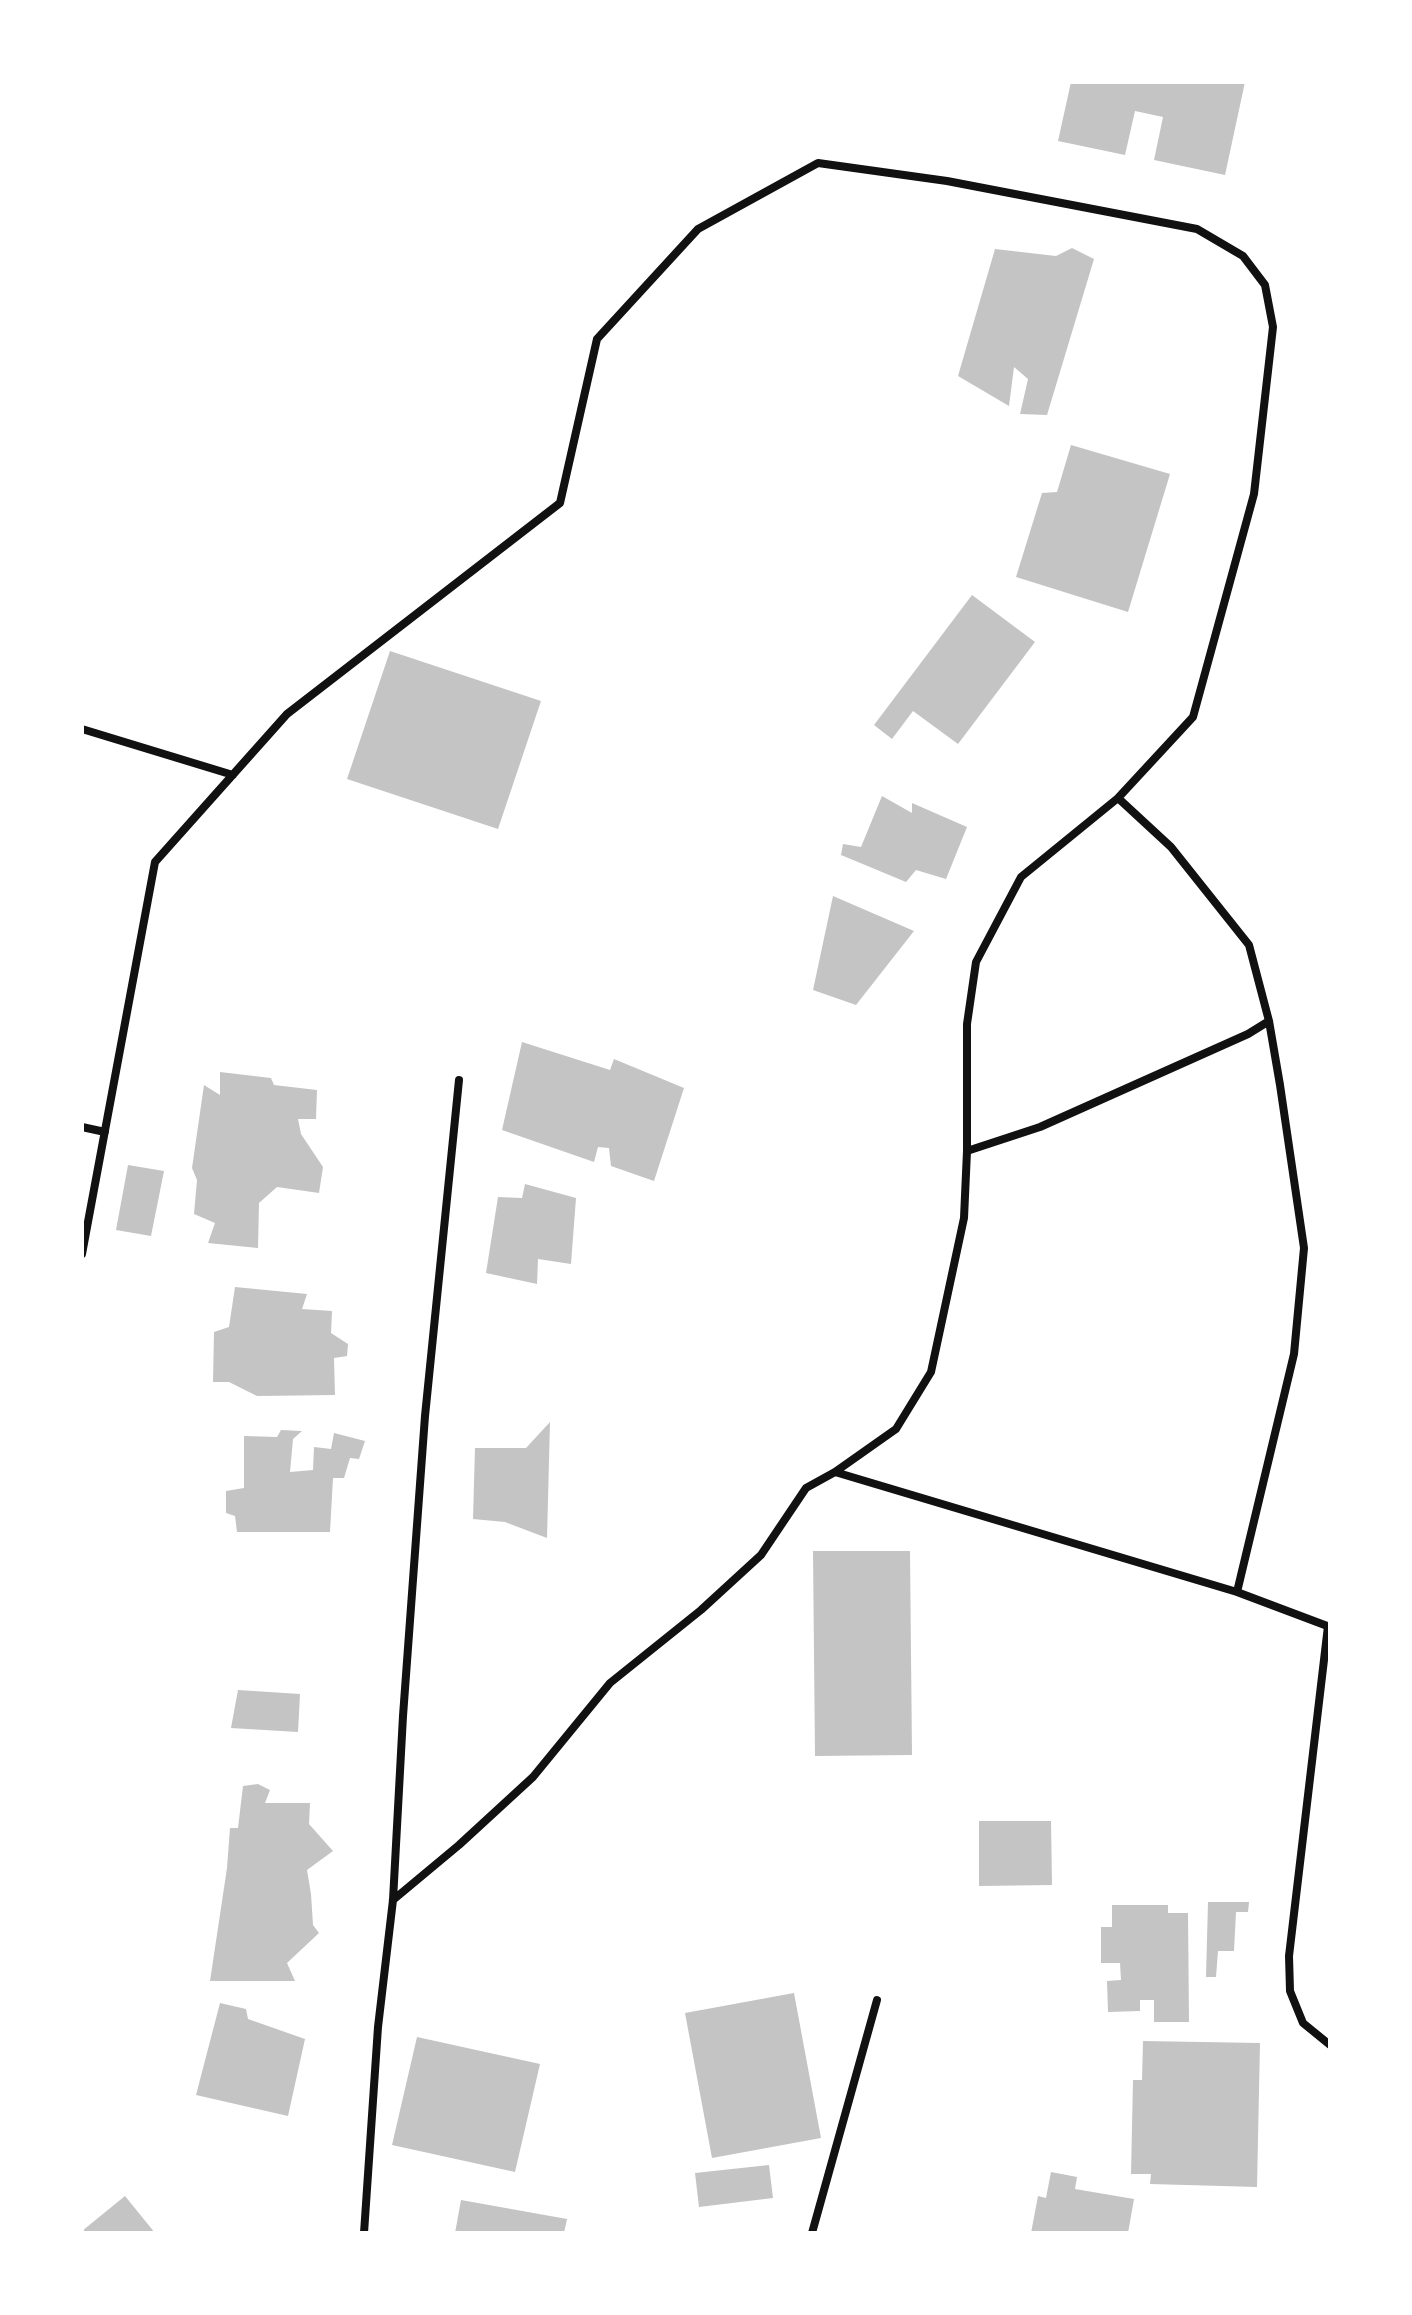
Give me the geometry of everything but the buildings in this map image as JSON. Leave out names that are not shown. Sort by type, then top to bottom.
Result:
[{"type":"street","points":[[82,1254],[155,862],[287,714],[560,503],[597,339],[698,229],[818,163],[947,181],[1197,229],[1243,256],[1265,285],[1273,327],[1254,494],[1193,717],[1118,798],[1021,877],[976,962],[967,1024],[964,1218],[931,1372],[896,1429],[835,1472],[806,1488],[761,1555],[701,1610],[610,1683],[533,1777],[393,1900]]},
{"type":"street","points":[[82,729],[233,775]]},
{"type":"street","points":[[1118,798],[1171,847],[1249,945],[1269,1021],[1304,1248],[1294,1354],[1237,1592]]},
{"type":"street","points":[[967,1151],[1040,1127],[1248,1034],[1269,1021]]},
{"type":"street","points":[[364,2233],[378,2027],[393,1900],[425,1416],[459,1080]]},
{"type":"street","points":[[82,1127],[105,1132]]},
{"type":"street","points":[[835,1472],[1237,1592],[1329,1626],[1289,1956],[1290,1991],[1303,2023],[1330,2045]]},
{"type":"street","points":[[812,2233],[877,2000]]}]
